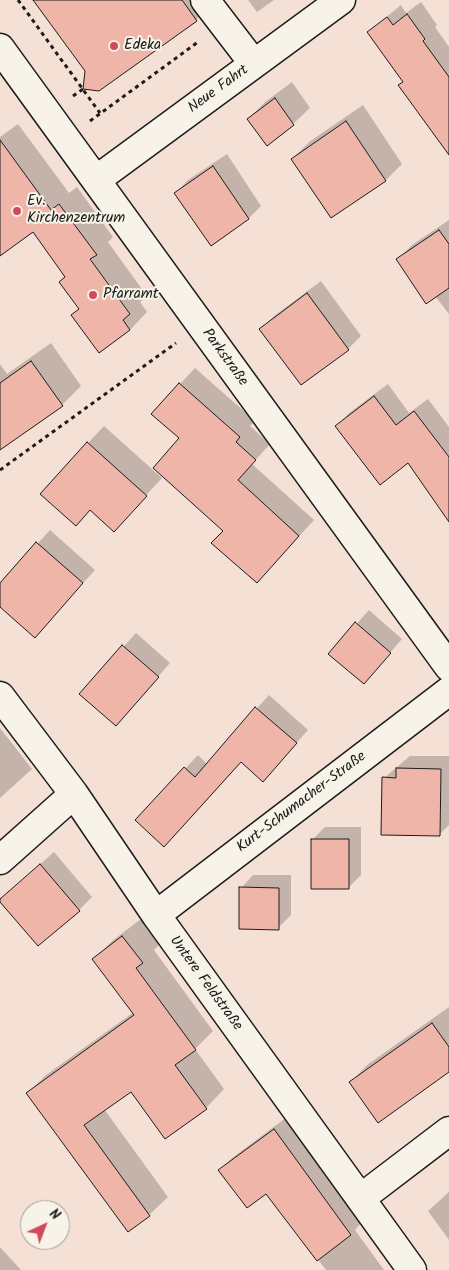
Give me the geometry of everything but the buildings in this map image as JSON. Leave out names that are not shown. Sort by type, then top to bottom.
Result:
[{"type":"street","points":[[205,0],[254,64]]},
{"type":"street","name":"Neue Fahrt","points":[[96,180],[341,0]]},
{"type":"street","name":"Parkstraße","points":[[0,48],[449,667]]},
{"type":"street","name":"Kurt-Schumacher-Straße","points":[[156,915],[449,691]]},
{"type":"street","name":"Untere Feldstraße","points":[[0,696],[74,794],[156,915],[412,1270]]},
{"type":"street","points":[[0,860],[74,794]]},
{"type":"street","points":[[361,1198],[449,1132]]},
{"type":"path","points":[[18,0],[100,113]]},
{"type":"path","points":[[86,124],[200,40]]},
{"type":"path","points":[[0,470],[201,326]]},
{"type":"place","name":"Edeka","points":[[114,46]]},
{"type":"place","name":"Ev. Kirchenzentrum","points":[[17,211]]},
{"type":"place","name":"Pfarramt","points":[[93,295]]}]
